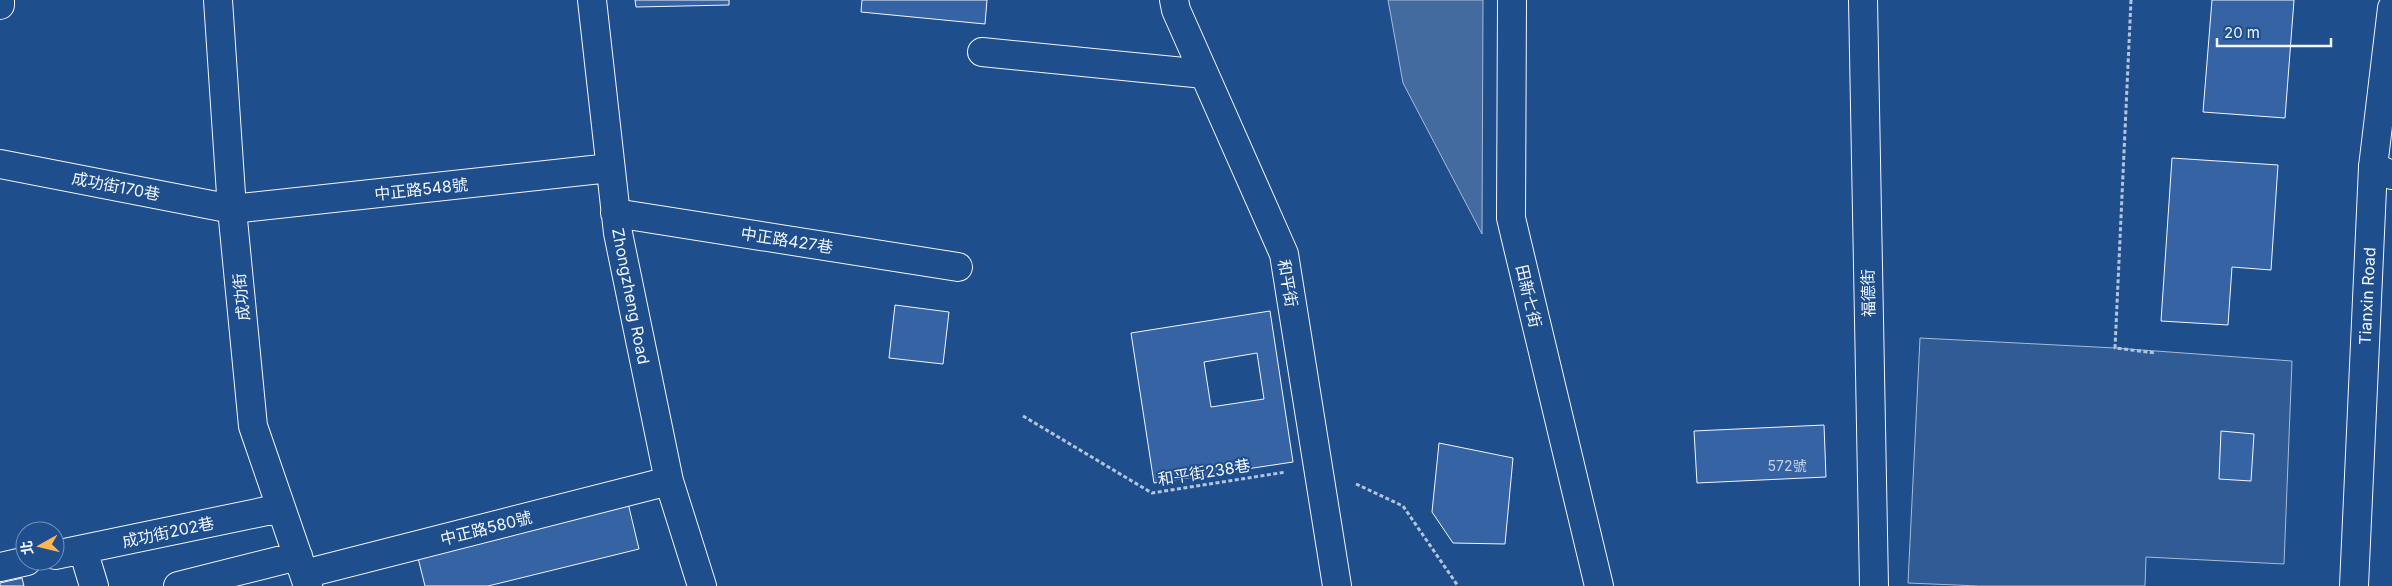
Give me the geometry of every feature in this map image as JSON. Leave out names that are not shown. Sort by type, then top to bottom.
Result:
[{"type":"street","points":[[0,0],[0,5]]},
{"type":"street","name":"成功街","points":[[218,0],[232,209],[253,426],[303,572]]},
{"type":"street","name":"Zhongzheng Road","points":[[592,0],[618,233],[669,481],[702,586]]},
{"type":"street","name":"和平街","points":[[1174,0],[1176,10],[1284,254],[1337,586]]},
{"type":"street","name":"田新七街","points":[[1512,0],[1511,218],[1599,586]]},
{"type":"street","name":"福德街","points":[[1863,0],[1874,586]]},
{"type":"street","name":"Tianxin Road","points":[[2354,586],[2392,8]]},
{"type":"street","points":[[982,52],[1204,74]]},
{"type":"street","name":"成功街170巷","points":[[0,164],[232,209]]},
{"type":"street","name":"中正路548號","points":[[232,209],[610,168]]},
{"type":"street","name":"中正路427巷","points":[[616,213],[958,267]]},
{"type":"street","name":"中正路580號","points":[[178,586],[303,572],[669,481]]},
{"type":"street","name":"成功街202巷","points":[[65,553],[281,508]]},
{"type":"street","points":[[84,550],[94,586]]},
{"type":"street","points":[[0,567],[15,564]]},
{"type":"path","points":[[2131,0],[2115,348],[2156,352]]},
{"type":"path","name":"和平街238巷","points":[[1023,416],[1152,493],[1319,467]]},
{"type":"path","points":[[1319,467],[1403,506],[1458,586]]},
{"type":"shaded area","points":[[1388,0],[1483,0],[1482,234],[1403,83]]},
{"type":"shaded area","points":[[1920,338],[2115,348],[2292,361],[2284,564],[2146,557],[2145,586],[1979,586],[1908,583]]},
{"type":"building","points":[[635,0],[729,0],[729,5],[636,7]]},
{"type":"building","points":[[862,0],[987,0],[985,24],[861,12]]},
{"type":"building","points":[[2212,0],[2294,0],[2285,118],[2203,112]]},
{"type":"building","points":[[2172,158],[2278,165],[2271,270],[2232,267],[2228,325],[2161,321]]},
{"type":"building","points":[[895,305],[949,312],[943,364],[889,358]]},
{"type":"building","points":[[1270,311],[1293,462],[1154,483],[1131,333]],"holes":[[[1257,353],[1264,399],[1211,407],[1204,362]]]},
{"type":"building","points":[[1824,425],[1826,477],[1697,483],[1694,431]]},
{"type":"building","points":[[2221,431],[2254,434],[2251,481],[2219,479]]},
{"type":"building","points":[[1439,443],[1513,458],[1505,544],[1453,543],[1432,512]]},
{"type":"building","points":[[628,503],[639,549],[488,586],[425,586],[417,554]]},
{"type":"building","points":[[22,578],[24,586],[0,586],[0,583]]}]
